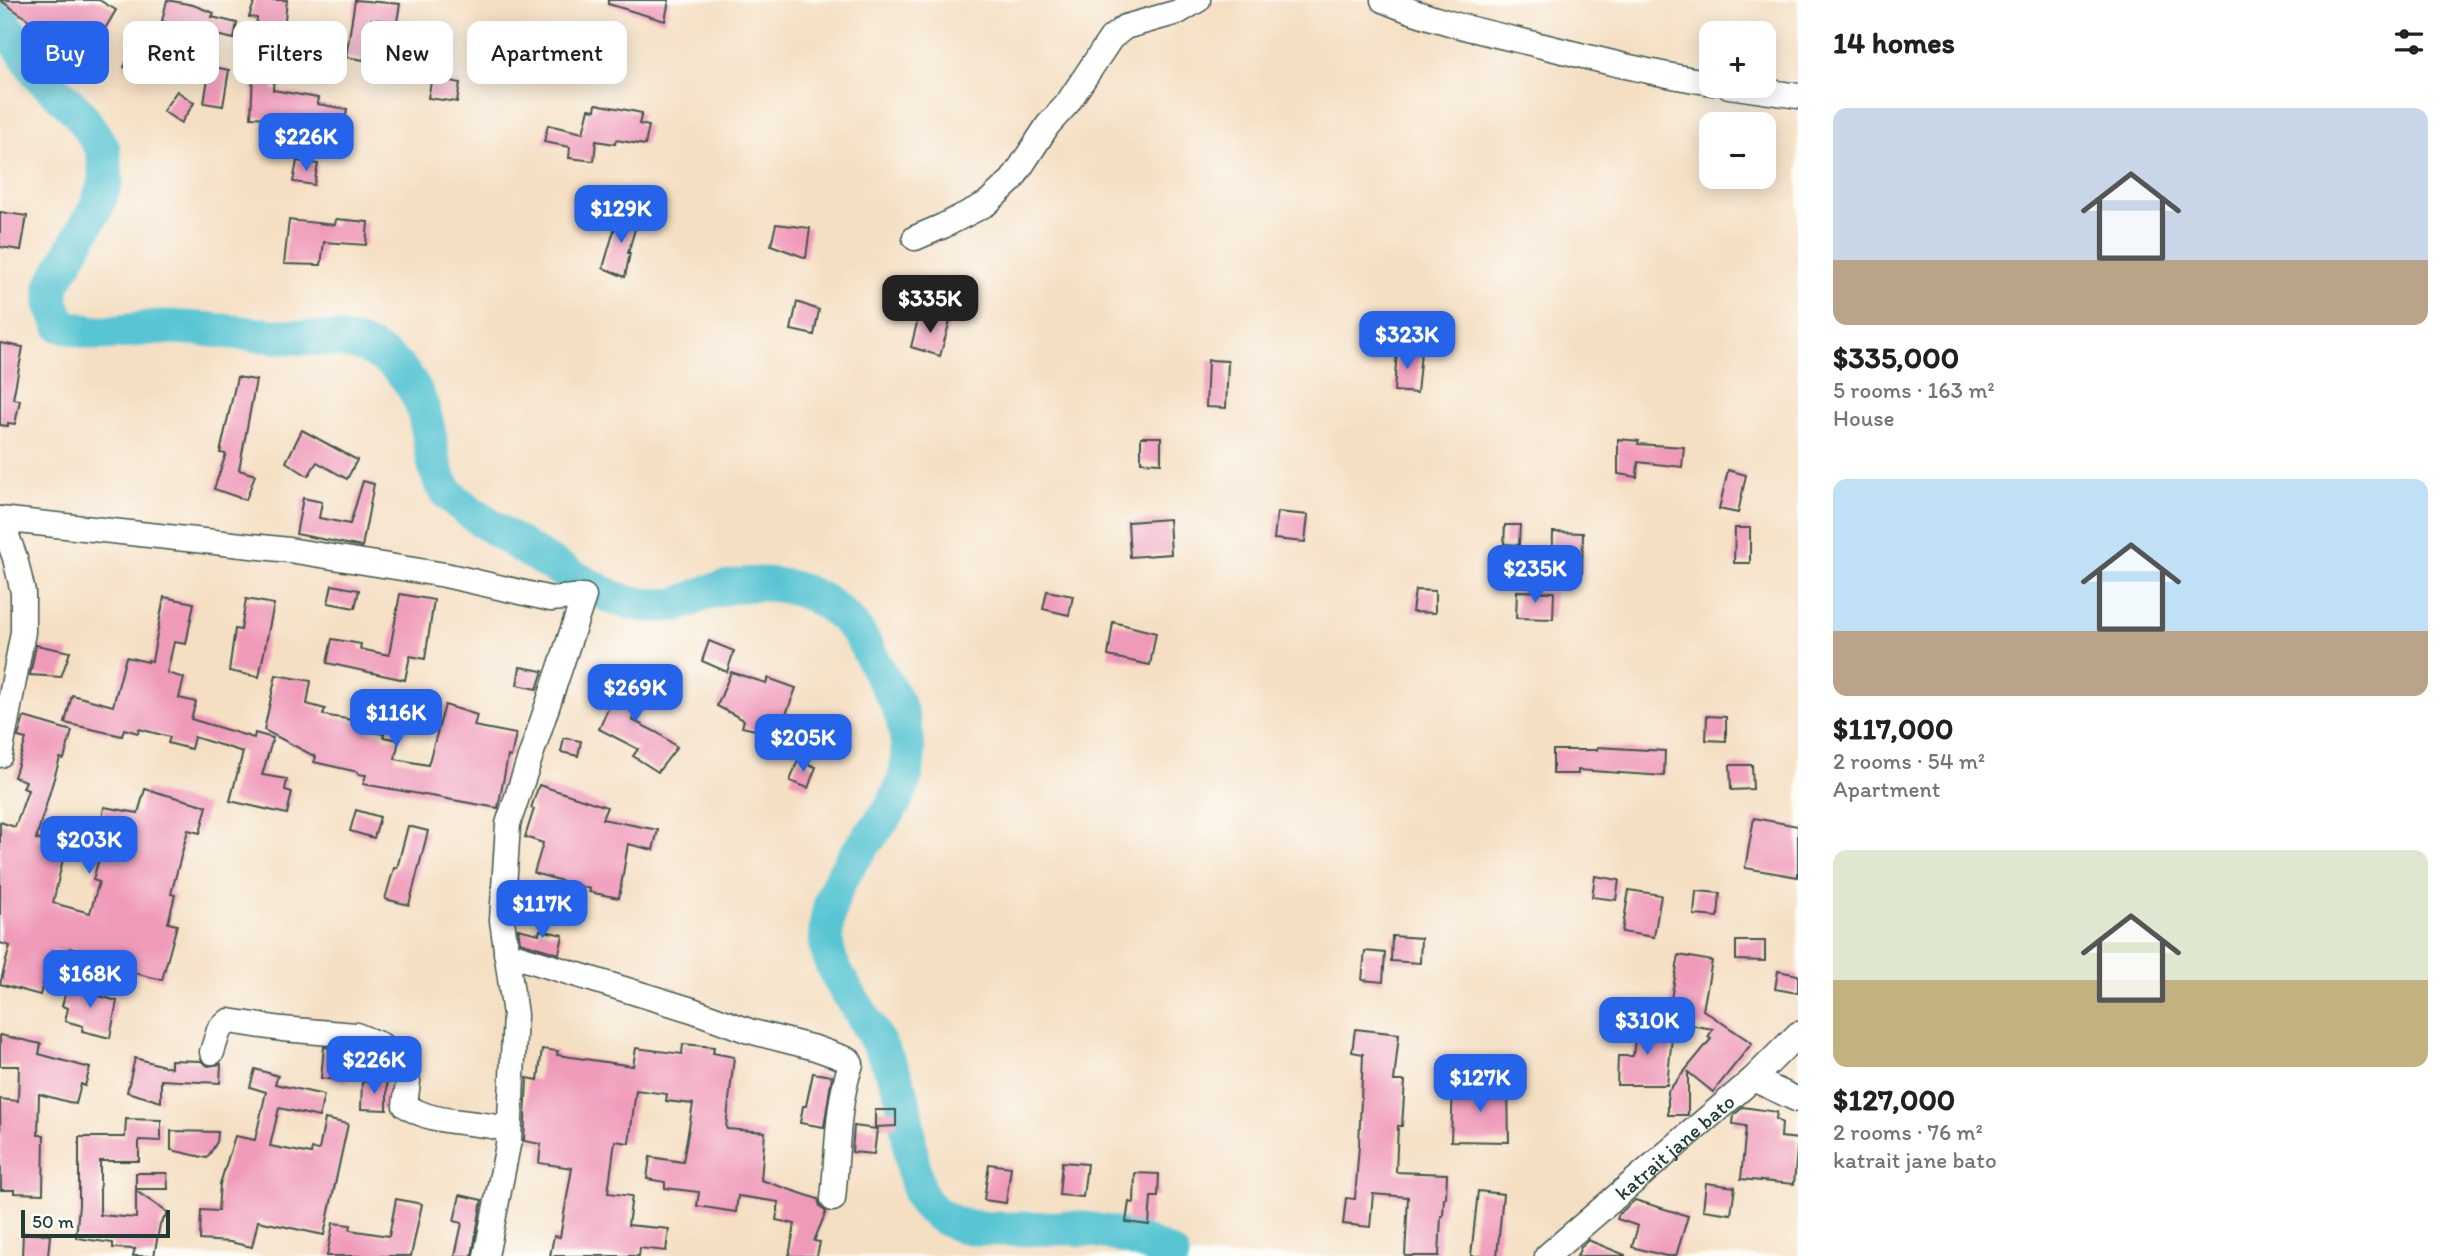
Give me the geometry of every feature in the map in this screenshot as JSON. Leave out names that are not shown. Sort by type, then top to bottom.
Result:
[{"type":"street","points":[[915,238],[986,204],[1012,180],[1111,38],[1125,27],[1178,12],[1198,0]]},
{"type":"street","points":[[1383,0],[1437,20],[1661,75],[1699,81]]},
{"type":"street","points":[[1776,93],[1798,96]]},
{"type":"street","points":[[0,755],[23,632],[23,592],[15,558],[1,519],[289,550],[445,575],[551,599],[584,596],[508,824],[502,920],[515,1015],[509,1140],[486,1256]]},
{"type":"street","points":[[506,953],[849,1060],[851,1063],[838,1124],[833,1199]]},
{"type":"street","points":[[212,1052],[219,1030],[229,1021],[282,1029],[356,1035],[381,1045],[406,1068],[408,1082],[405,1105],[416,1113],[435,1118],[485,1123],[505,1129],[509,1140]]},
{"type":"street","name":"katrait jane bato","points":[[1547,1256],[1753,1079],[1798,1034]]},
{"type":"street","points":[[1753,1079],[1798,1100]]},
{"type":"building","points":[[0,0],[99,0],[116,10],[109,22],[30,21]]},
{"type":"building","points":[[167,0],[193,5],[214,13],[212,17],[233,22],[233,39],[219,36],[219,21],[162,21]]},
{"type":"building","points":[[255,0],[287,0],[285,21],[257,21],[257,18],[249,17]]},
{"type":"building","points":[[355,0],[400,4],[397,21],[361,21],[361,60],[347,57]]},
{"type":"building","points":[[608,0],[669,0],[665,21],[608,4]]},
{"type":"building","points":[[219,68],[229,70],[223,106],[204,103],[207,84],[219,84]]},
{"type":"building","points":[[460,83],[457,102],[428,98],[431,84]]},
{"type":"building","points":[[253,84],[273,84],[273,90],[318,98],[317,104],[347,109],[343,134],[291,130],[293,119],[251,117]]},
{"type":"building","points":[[177,91],[194,103],[181,123],[163,111]]},
{"type":"building","points":[[596,104],[642,113],[639,124],[649,126],[645,145],[616,140],[615,144],[596,141],[594,161],[569,158],[570,147],[544,142],[548,125],[583,133],[589,109],[595,110]]},
{"type":"building","points":[[297,161],[318,164],[314,185],[293,182]]},
{"type":"building","points":[[0,212],[27,216],[21,250],[0,247]]},
{"type":"building","points":[[619,213],[638,219],[628,253],[625,277],[603,268]]},
{"type":"building","points":[[336,219],[368,222],[366,245],[324,242],[321,265],[284,264],[289,220],[335,225]]},
{"type":"building","points":[[776,224],[810,228],[806,258],[771,245]]},
{"type":"building","points":[[797,302],[819,310],[814,335],[791,330]]},
{"type":"building","points":[[919,315],[950,321],[940,356],[911,347]]},
{"type":"building","points":[[0,343],[23,347],[13,399],[20,400],[15,424],[8,423],[8,426],[0,425]]},
{"type":"building","points":[[1397,350],[1421,352],[1417,393],[1394,391]]},
{"type":"building","points":[[1208,360],[1228,361],[1226,408],[1206,407]]},
{"type":"building","points":[[237,377],[256,380],[239,470],[255,475],[246,500],[214,489],[226,454],[220,453]]},
{"type":"building","points":[[302,430],[357,460],[347,479],[317,462],[308,476],[286,462]]},
{"type":"building","points":[[1141,437],[1161,437],[1161,463],[1141,462]]},
{"type":"building","points":[[1618,439],[1639,441],[1638,444],[1684,447],[1682,467],[1638,462],[1637,477],[1618,474]]},
{"type":"building","points":[[1728,470],[1746,475],[1738,513],[1719,509]]},
{"type":"building","points":[[363,481],[374,484],[362,547],[296,534],[303,498],[322,502],[319,518],[350,524]]},
{"type":"building","points":[[1277,512],[1308,515],[1305,542],[1274,539]]},
{"type":"building","points":[[1169,519],[1171,554],[1130,557],[1128,522]]},
{"type":"building","points":[[1505,525],[1520,525],[1519,545],[1504,544]]},
{"type":"building","points":[[1735,528],[1750,528],[1750,563],[1734,563]]},
{"type":"building","points":[[1553,532],[1583,533],[1582,574],[1552,573]]},
{"type":"building","points":[[332,585],[359,590],[355,608],[328,603]]},
{"type":"building","points":[[1415,590],[1435,591],[1435,613],[1412,612]]},
{"type":"building","points":[[1047,591],[1073,596],[1069,615],[1043,609]]},
{"type":"building","points":[[1517,591],[1554,592],[1553,619],[1516,618]]},
{"type":"building","points":[[400,594],[434,600],[425,659],[410,656],[405,680],[327,663],[332,639],[361,644],[360,649],[389,655]]},
{"type":"building","points":[[164,597],[194,603],[186,644],[174,642],[167,673],[184,678],[179,698],[196,702],[191,719],[254,738],[255,733],[273,738],[262,775],[287,779],[285,790],[292,792],[287,814],[230,801],[243,752],[194,737],[191,749],[168,743],[170,737],[139,729],[138,733],[124,729],[122,736],[65,723],[72,695],[113,706],[126,657],[152,661]]},
{"type":"building","points":[[246,599],[274,604],[259,677],[229,671],[235,629],[241,630]]},
{"type":"building","points":[[1113,622],[1156,633],[1150,665],[1108,656]]},
{"type":"building","points":[[709,641],[734,651],[727,672],[702,661]]},
{"type":"building","points":[[36,645],[70,652],[61,677],[30,675]]},
{"type":"building","points":[[520,667],[543,671],[537,689],[517,685]]},
{"type":"building","points":[[625,670],[649,681],[632,720],[658,733],[677,747],[658,772],[633,756],[638,749],[599,729]]},
{"type":"building","points":[[731,672],[766,683],[768,678],[796,688],[778,735],[742,727],[744,720],[717,706]]},
{"type":"building","points":[[276,675],[311,681],[307,704],[325,709],[323,715],[370,723],[368,731],[399,740],[395,759],[428,765],[445,705],[477,715],[474,726],[516,734],[511,757],[508,756],[498,808],[363,784],[366,775],[314,762],[316,757],[264,730]]},
{"type":"building","points":[[1707,716],[1726,717],[1726,741],[1706,740]]},
{"type":"building","points":[[24,717],[72,731],[64,759],[60,758],[36,839],[66,846],[53,903],[90,913],[99,882],[93,880],[104,840],[99,839],[104,807],[138,813],[145,789],[207,806],[200,833],[188,830],[171,894],[175,895],[168,923],[177,925],[162,980],[123,970],[125,962],[70,948],[68,954],[52,950],[40,995],[0,984],[10,946],[0,943],[0,822],[15,827],[28,790],[23,788],[26,781],[14,777],[26,739],[18,737]]},
{"type":"building","points":[[564,738],[581,741],[578,756],[561,752]]},
{"type":"building","points":[[1597,747],[1665,751],[1664,776],[1578,770],[1578,774],[1553,774],[1553,750],[1597,750]]},
{"type":"building","points":[[798,760],[816,767],[808,788],[790,781]]},
{"type":"building","points":[[1730,765],[1752,765],[1753,789],[1731,790]]},
{"type":"building","points":[[539,785],[607,807],[602,819],[658,830],[653,850],[628,844],[619,898],[589,892],[590,889],[534,873],[543,843],[525,837]]},
{"type":"building","points":[[356,810],[380,817],[374,838],[350,831]]},
{"type":"building","points":[[1754,818],[1798,826],[1798,877],[1745,868]]},
{"type":"building","points":[[408,826],[428,831],[409,905],[385,899],[394,868],[397,868]]},
{"type":"building","points":[[1595,876],[1619,880],[1616,900],[1592,897]]},
{"type":"building","points":[[1629,890],[1661,895],[1654,937],[1622,932]]},
{"type":"building","points":[[1696,891],[1720,893],[1718,917],[1694,915]]},
{"type":"building","points":[[518,929],[539,934],[540,930],[563,935],[559,954],[520,942]]},
{"type":"building","points":[[1392,936],[1421,938],[1420,963],[1391,961]]},
{"type":"building","points":[[1736,941],[1765,941],[1765,961],[1736,960]]},
{"type":"building","points":[[1365,951],[1385,953],[1383,982],[1362,980]]},
{"type":"building","points":[[1679,955],[1712,961],[1703,1010],[1752,1043],[1713,1092],[1688,1072],[1688,1115],[1668,1115],[1668,1091],[1711,1039],[1708,1037],[1713,1029],[1667,1021]]},
{"type":"building","points":[[1778,971],[1798,975],[1798,993],[1775,989]]},
{"type":"building","points":[[78,981],[95,986],[93,994],[117,1001],[110,1038],[82,1031],[83,1026],[65,1021],[68,1008],[62,1006],[66,991],[75,993]]},
{"type":"building","points":[[1637,1023],[1673,1027],[1667,1085],[1617,1085],[1618,1056],[1633,1056]]},
{"type":"building","points":[[1355,1029],[1399,1034],[1394,1081],[1405,1081],[1402,1126],[1398,1126],[1396,1172],[1447,1174],[1439,1256],[1405,1256],[1408,1197],[1373,1194],[1370,1227],[1343,1224],[1346,1198],[1355,1199],[1359,1145],[1363,1054],[1352,1052]]},
{"type":"building","points":[[0,1035],[41,1044],[39,1054],[90,1068],[85,1086],[81,1084],[76,1104],[39,1094],[38,1135],[44,1135],[43,1194],[1,1190],[0,1099],[18,1101],[19,1066],[0,1066]]},
{"type":"building","points":[[683,1044],[714,1047],[713,1053],[734,1057],[726,1127],[765,1132],[761,1180],[818,1199],[826,1212],[814,1241],[820,1242],[817,1256],[789,1256],[795,1224],[776,1220],[779,1202],[738,1196],[736,1212],[697,1206],[699,1192],[665,1188],[665,1182],[647,1179],[650,1157],[683,1162],[693,1104],[666,1101],[667,1094],[636,1090],[629,1143],[615,1141],[608,1193],[632,1196],[628,1225],[669,1229],[666,1251],[640,1248],[639,1256],[550,1256],[554,1236],[560,1237],[572,1168],[539,1163],[541,1144],[524,1141],[527,1078],[538,1080],[542,1049],[558,1051],[557,1055],[633,1066],[636,1048],[682,1054]]},
{"type":"building","points":[[324,1047],[350,1049],[347,1081],[321,1078]]},
{"type":"building","points":[[135,1058],[171,1068],[171,1060],[201,1061],[208,1066],[221,1064],[220,1083],[161,1080],[161,1102],[127,1092]]},
{"type":"building","points":[[255,1069],[278,1076],[275,1084],[324,1095],[319,1117],[279,1108],[270,1146],[311,1154],[312,1149],[319,1150],[325,1119],[348,1124],[324,1235],[258,1221],[252,1247],[200,1240],[201,1210],[218,1211],[220,1184],[235,1136],[255,1140],[266,1092],[250,1087]]},
{"type":"building","points":[[813,1073],[832,1076],[824,1127],[800,1123]]},
{"type":"building","points":[[362,1082],[387,1082],[387,1110],[361,1109]]},
{"type":"building","points":[[1453,1084],[1475,1085],[1475,1088],[1508,1087],[1509,1142],[1451,1141]]},
{"type":"building","points":[[1743,1107],[1777,1112],[1776,1119],[1782,1123],[1781,1137],[1798,1139],[1794,1184],[1741,1179],[1746,1126],[1733,1124],[1734,1115]]},
{"type":"building","points":[[875,1110],[896,1110],[896,1126],[875,1127]]},
{"type":"building","points":[[126,1119],[161,1120],[161,1141],[139,1140],[139,1161],[100,1161],[100,1215],[136,1218],[136,1191],[168,1213],[160,1224],[154,1256],[133,1256],[135,1249],[113,1248],[113,1243],[76,1238],[79,1137],[125,1137]]},
{"type":"building","points":[[854,1126],[877,1129],[874,1154],[852,1152]]},
{"type":"building","points":[[171,1131],[218,1132],[217,1142],[207,1158],[171,1150]]},
{"type":"building","points":[[1062,1162],[1087,1164],[1083,1197],[1059,1195]]},
{"type":"building","points":[[989,1164],[1011,1167],[1006,1203],[984,1200]]},
{"type":"building","points":[[136,1173],[167,1173],[168,1189],[136,1189]]},
{"type":"building","points":[[1135,1173],[1159,1174],[1158,1197],[1151,1197],[1149,1225],[1126,1222],[1129,1202],[1134,1203]]},
{"type":"building","points":[[1706,1183],[1735,1187],[1731,1214],[1703,1210]]},
{"type":"building","points":[[1478,1191],[1503,1194],[1497,1256],[1471,1256]]},
{"type":"building","points":[[460,1195],[482,1200],[472,1256],[455,1256],[462,1223],[454,1221]]},
{"type":"building","points":[[396,1199],[422,1204],[411,1256],[327,1256],[333,1223],[351,1225],[350,1230],[389,1236]]},
{"type":"building","points":[[1635,1200],[1688,1216],[1676,1256],[1632,1247],[1638,1226],[1617,1219]]},
{"type":"building","points":[[23,1233],[50,1235],[48,1256],[22,1256]]},
{"type":"building","points":[[1588,1240],[1625,1255],[1625,1256],[1577,1256]]},
{"type":"waterway","points":[[0,17],[39,75],[79,113],[103,149],[106,181],[96,208],[52,286],[52,304],[61,325],[97,333],[177,327],[332,339],[362,345],[397,367],[414,389],[425,415],[435,468],[445,489],[474,515],[578,579],[615,598],[663,606],[678,604],[732,586],[752,584],[789,587],[824,602],[854,628],[899,708],[908,743],[906,772],[897,796],[884,818],[851,862],[837,886],[828,915],[827,944],[829,957],[840,980],[878,1042],[900,1089],[920,1195],[934,1211],[959,1225],[989,1229],[1094,1230],[1135,1240],[1172,1256]]}]
